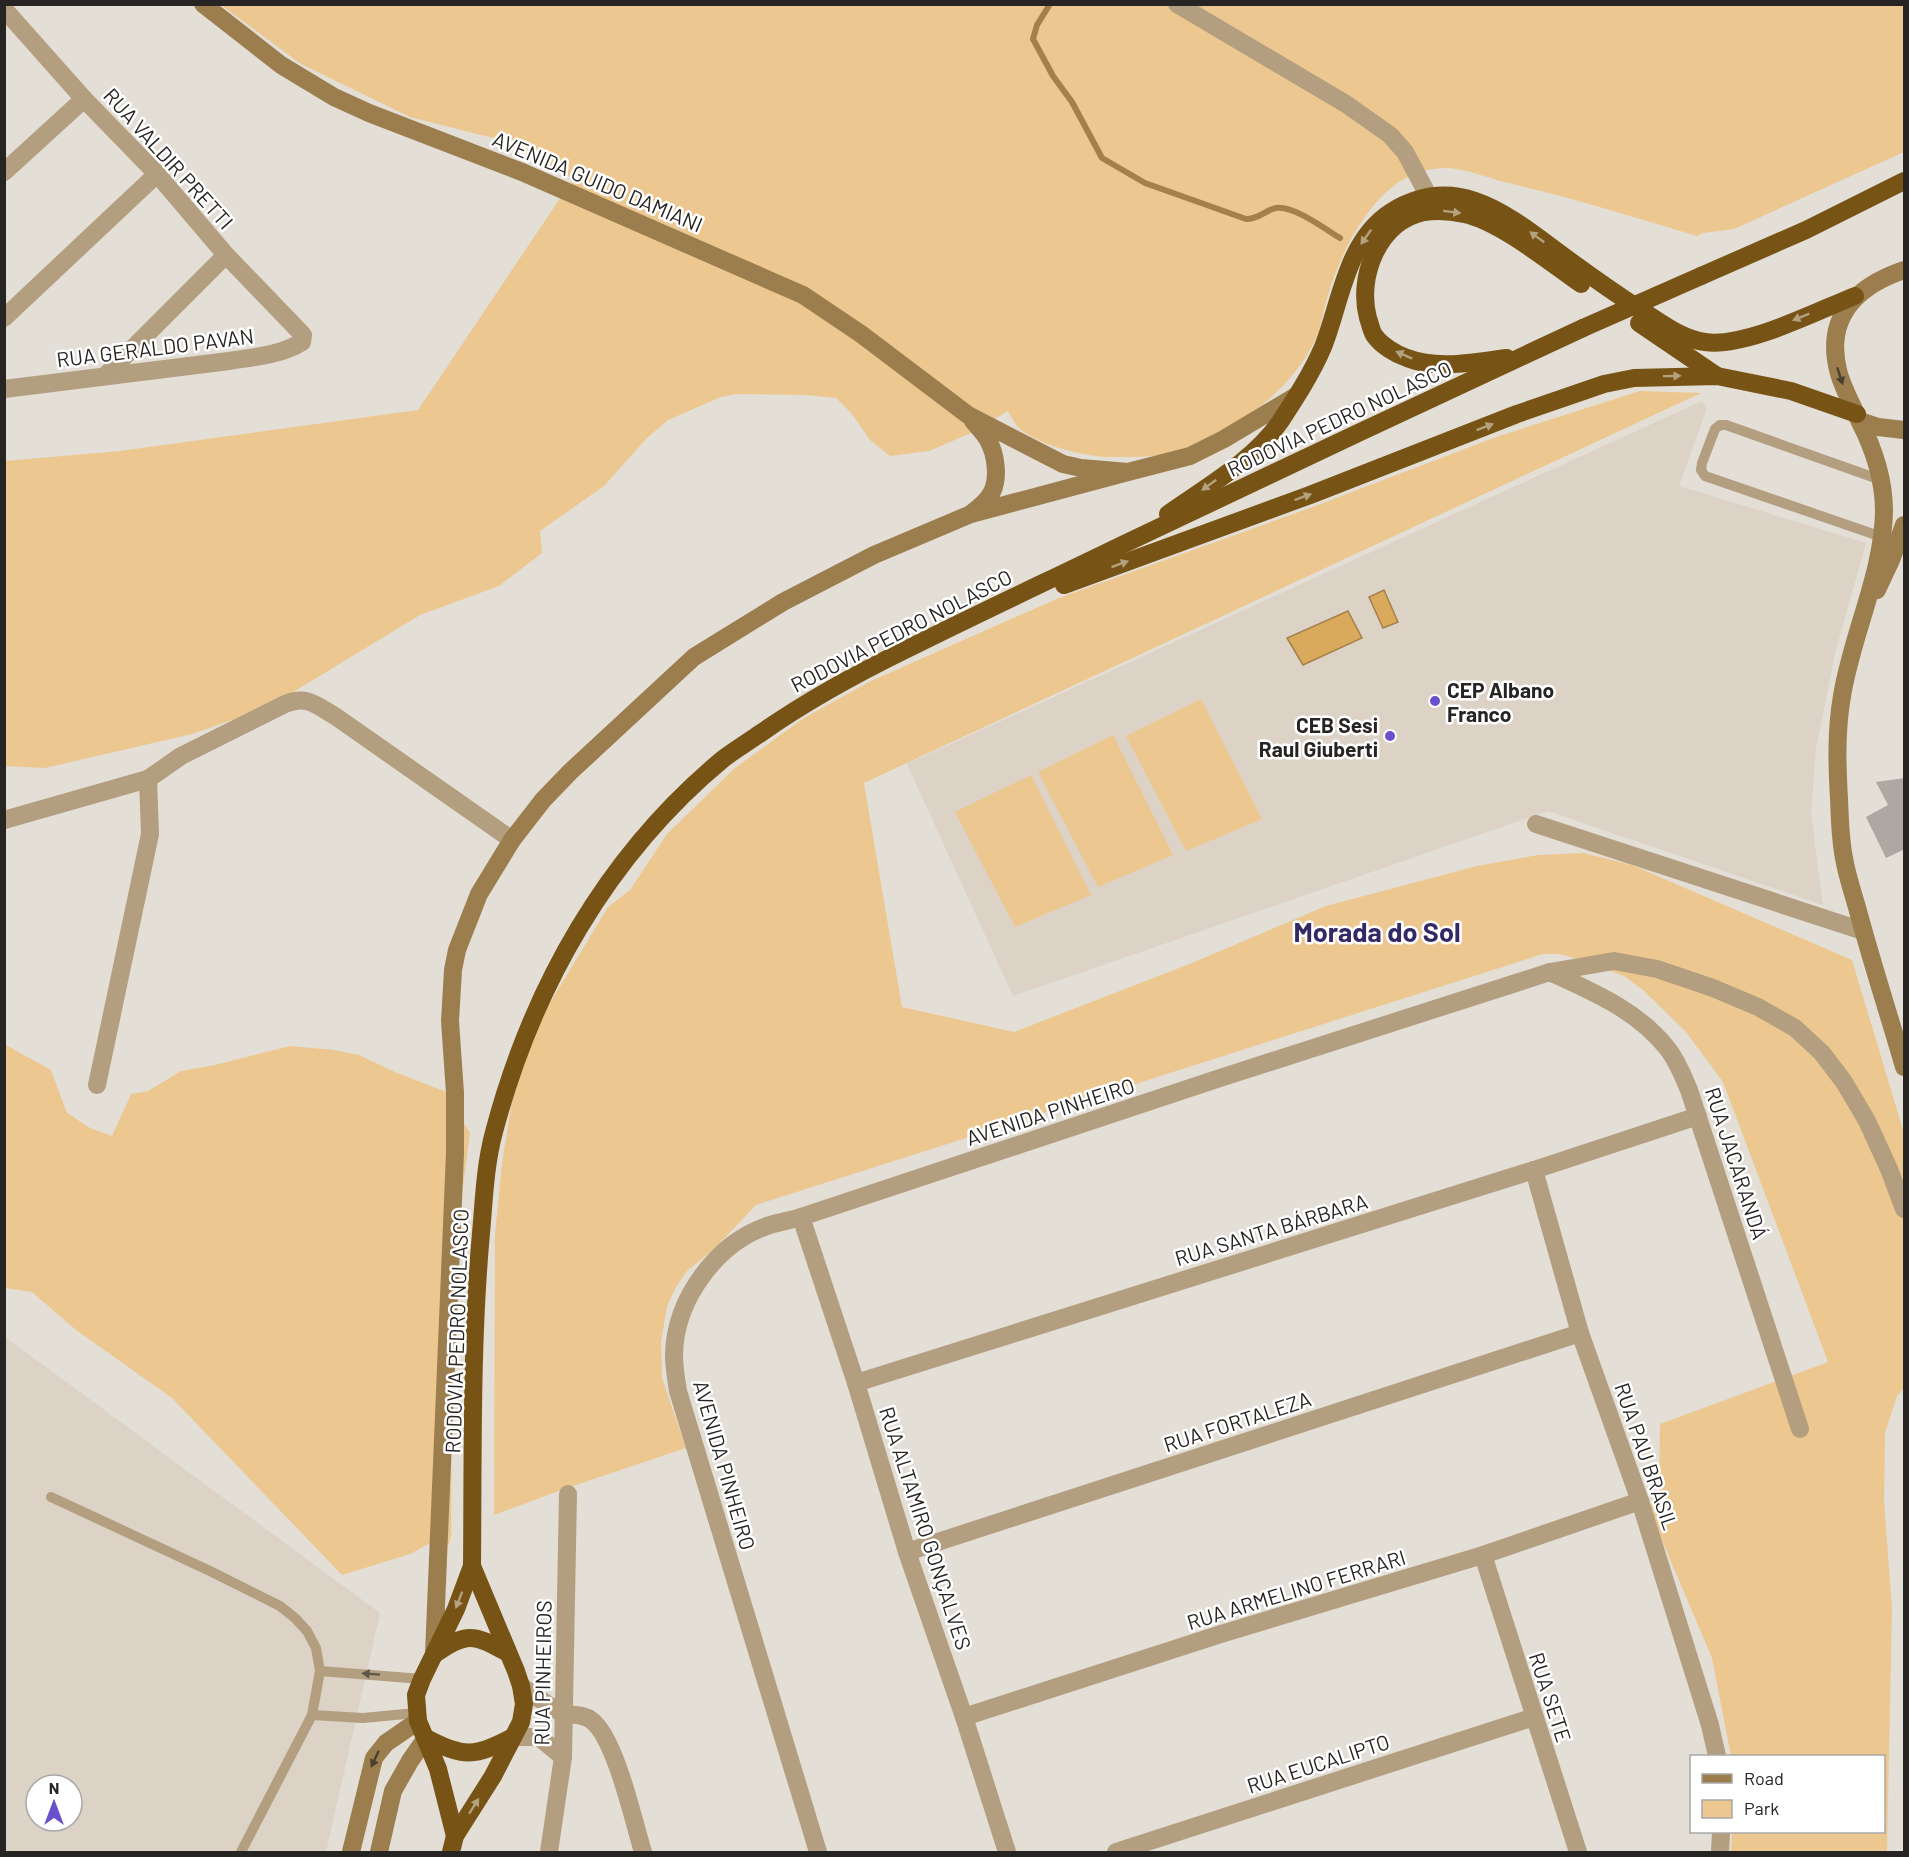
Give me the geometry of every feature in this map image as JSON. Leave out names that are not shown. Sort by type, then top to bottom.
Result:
[{"type":"highway","name":"RODOVIA PEDRO NOLASCO","points":[[453,1844],[438,1769],[420,1724],[416,1695],[456,1609],[472,1566],[477,1281],[493,1136],[530,1021],[564,953],[586,916],[649,832],[725,758],[796,708],[837,684],[947,628],[1134,539],[1583,328],[1806,230],[1905,181]]},
{"type":"highway","points":[[1134,539],[1262,445],[1296,396],[1322,348],[1351,264],[1365,237],[1379,221],[1392,212],[1429,197],[1466,198],[1503,212],[1600,283],[1677,333],[1706,342],[1745,338],[1856,296]]},
{"type":"highway","points":[[1524,356],[1460,364],[1432,363],[1408,358],[1382,344],[1373,333],[1364,303],[1365,284],[1371,262],[1382,240],[1400,223],[1422,213],[1445,210],[1467,214],[1494,225],[1717,376]]},
{"type":"highway","points":[[947,628],[1604,384],[1634,378],[1717,376],[1791,391],[1858,418]]},
{"type":"highway","name":"RODOVIA PEDRO NOLASCO","points":[[453,1844],[493,1776],[521,1722],[524,1704],[521,1686],[472,1566]]},
{"type":"highway","points":[[434,1654],[460,1638],[478,1638],[506,1652]]},
{"type":"highway","points":[[420,1724],[456,1752],[484,1752],[513,1737]]},
{"type":"street","name":"AVENIDA GUIDO DAMIANI","points":[[203,4],[281,65],[334,97],[369,113],[522,172],[803,294],[861,334],[968,415],[1062,464],[1128,472],[1190,456],[1224,439],[1296,396]]},
{"type":"street","points":[[1177,4],[1346,104],[1390,135],[1404,152],[1429,197]]},
{"type":"street","name":"RUA VALDIR PRETTI","points":[[7,17],[157,174],[226,255],[303,335]]},
{"type":"street","points":[[4,172],[84,99]]},
{"type":"street","points":[[4,318],[157,174]]},
{"type":"street","points":[[105,376],[226,255]]},
{"type":"street","points":[[1905,270],[1885,276],[1848,304],[1839,324],[1835,349],[1838,371],[1875,455],[1884,493],[1882,537],[1864,616],[1851,655],[1842,696],[1837,763],[1840,833],[1844,860],[1863,932],[1905,1067]]},
{"type":"street","name":"RUA GERALDO PAVAN","points":[[4,389],[229,362],[290,349],[302,342],[303,335]]},
{"type":"street","name":"AVENIDA GUIDO DAMIANI","points":[[968,415],[988,441],[996,476],[992,492],[983,505],[971,514]]},
{"type":"street","points":[[1858,418],[1878,427],[1905,430]]},
{"type":"street","points":[[434,1654],[455,1153],[455,1093],[450,1022],[453,970],[465,926],[479,894],[512,840],[543,800],[694,657],[783,602],[874,555],[971,514],[1128,472]]},
{"type":"street","points":[[1864,616],[1905,525]]},
{"type":"street","points":[[4,820],[148,779],[181,756],[285,704],[300,699],[335,716],[512,840]]},
{"type":"street","points":[[97,1085],[150,834],[148,779]]},
{"type":"street","points":[[1536,824],[1863,932]]},
{"type":"street","name":"AVENIDA PINHEIRO","points":[[818,1852],[678,1392],[674,1354],[680,1319],[700,1278],[728,1247],[768,1225],[801,1217],[1232,1074],[1550,972],[1614,961],[1657,969],[1713,988],[1758,1006],[1795,1028],[1822,1053],[1844,1082],[1867,1121],[1905,1209]]},
{"type":"street","name":"RUA JACARANDÁ","points":[[1550,972],[1606,998],[1653,1034],[1668,1049],[1679,1069],[1698,1116],[1800,1429]]},
{"type":"street","name":"RUA SANTA BÁRBARA","points":[[856,1383],[1534,1170],[1698,1116]]},
{"type":"street","name":"RUA PAU BRASIL","points":[[1534,1170],[1580,1333],[1640,1501],[1710,1725],[1717,1755]]},
{"type":"street","name":"RUA ALTAMIRO GONÇALVES","points":[[801,1217],[856,1383],[907,1552],[964,1717],[1007,1852]]},
{"type":"street","name":"RUA FORTALEZA","points":[[907,1552],[1580,1333]]},
{"type":"street","name":"RUA PINHEIROS","points":[[549,1852],[562,1756],[568,1494]]},
{"type":"street","name":"RUA ARMELINO FERRARI","points":[[964,1717],[1221,1634],[1483,1555],[1640,1501]]},
{"type":"street","name":"RUA SETE","points":[[1483,1555],[1578,1852]]},
{"type":"street","points":[[521,1686],[563,1713],[590,1718],[605,1735],[615,1759],[643,1852]]},
{"type":"street","name":"RUA EUCALIPTO","points":[[1116,1852],[1534,1717]]},
{"type":"street","points":[[351,1852],[374,1758],[386,1743],[420,1724]]},
{"type":"street","points":[[379,1852],[393,1791],[410,1761],[420,1724]]},
{"type":"street","points":[[513,1737],[540,1737],[562,1756]]},
{"type":"street","points":[[1720,1852],[1721,1833]]},
{"type":"lane","points":[[1881,480],[1726,425],[1720,425],[1716,429],[1701,470],[1706,476],[1882,537]]},
{"type":"lane","points":[[51,1497],[280,1606],[307,1631],[316,1647],[320,1671],[312,1715],[241,1852]]},
{"type":"lane","points":[[320,1671],[422,1679]]},
{"type":"lane","points":[[312,1715],[420,1724]]},
{"type":"shaded area","name":"CEP Albano Franco","points":[[1702,401],[1707,408],[1679,486],[1866,543],[1835,653],[1816,748],[1811,814],[1823,905],[1548,811],[1013,996],[907,764]]},
{"type":"shaded area","points":[[1384,590],[1398,622],[1383,628],[1369,597]]},
{"type":"shaded area","points":[[1348,611],[1362,638],[1303,665],[1287,638]]},
{"type":"shaded area","points":[[4,1336],[380,1613],[326,1852],[5,1852]]},
{"type":"green space","points":[[221,5],[1904,5],[1904,152],[1734,229],[1703,233],[1697,236],[1461,170],[1438,168],[1416,173],[1383,195],[1359,226],[1333,279],[1316,338],[1305,359],[1290,378],[1274,395],[1235,424],[1192,446],[1162,455],[1106,457],[1059,448],[1025,432],[1017,426],[1008,411],[971,433],[929,451],[890,456],[870,440],[852,414],[836,398],[736,394],[721,397],[668,420],[647,438],[604,486],[540,531],[542,553],[499,586],[420,615],[267,708],[192,734],[45,768],[5,766],[5,461],[120,451],[418,410],[573,179],[501,140],[410,117],[301,64]]},
{"type":"green space","points":[[1640,391],[1701,393],[864,783],[902,1007],[1014,1032],[1192,963],[1326,906],[1477,866],[1538,855],[1583,853],[1632,865],[1852,960],[1904,1133],[1904,1388],[1897,1396],[1885,1433],[1884,1501],[1892,1608],[1887,1852],[1731,1852],[1732,1833],[1885,1833],[1885,1755],[1731,1755],[1712,1658],[1647,1505],[1659,1501],[1660,1424],[1828,1362],[1723,1082],[1686,1032],[1643,990],[1624,976],[1559,954],[1543,954],[756,1205],[714,1249],[687,1271],[667,1306],[661,1342],[662,1378],[686,1448],[494,1515],[495,1235],[502,1163],[511,1107],[527,1041],[608,907],[630,890],[667,834],[735,768],[804,718],[871,681],[1059,598],[1310,508],[1496,437]]},
{"type":"green space","points":[[1201,699],[1262,819],[1186,851],[1126,736]]},
{"type":"green space","points":[[1113,735],[1173,855],[1098,887],[1038,772]]},
{"type":"green space","points":[[1031,775],[1091,895],[1015,927],[955,812]]},
{"type":"green space","points":[[4,1044],[51,1070],[67,1113],[90,1128],[112,1136],[131,1094],[148,1091],[181,1071],[290,1046],[359,1055],[454,1095],[452,1103],[470,1133],[459,1217],[452,1381],[451,1536],[449,1544],[432,1542],[410,1554],[342,1575],[172,1398],[76,1330],[32,1292],[5,1288]]},
{"type":"building","points":[[1905,778],[1905,849],[1886,858],[1866,817],[1888,805],[1876,782]]},
{"type":"waterway","points":[[1050,4],[1037,25],[1033,39],[1053,76],[1072,102],[1102,158],[1145,183],[1246,219],[1255,218],[1272,209],[1283,208],[1309,218],[1340,238]]},
{"type":"place","name":"CEP Albano Franco","points":[[1435,701]]},
{"type":"place","name":"CEB Sesi Raul Giuberti","points":[[1390,736]]},
{"type":"district","name":"Morada do Sol","points":[[1377,931]]}]
